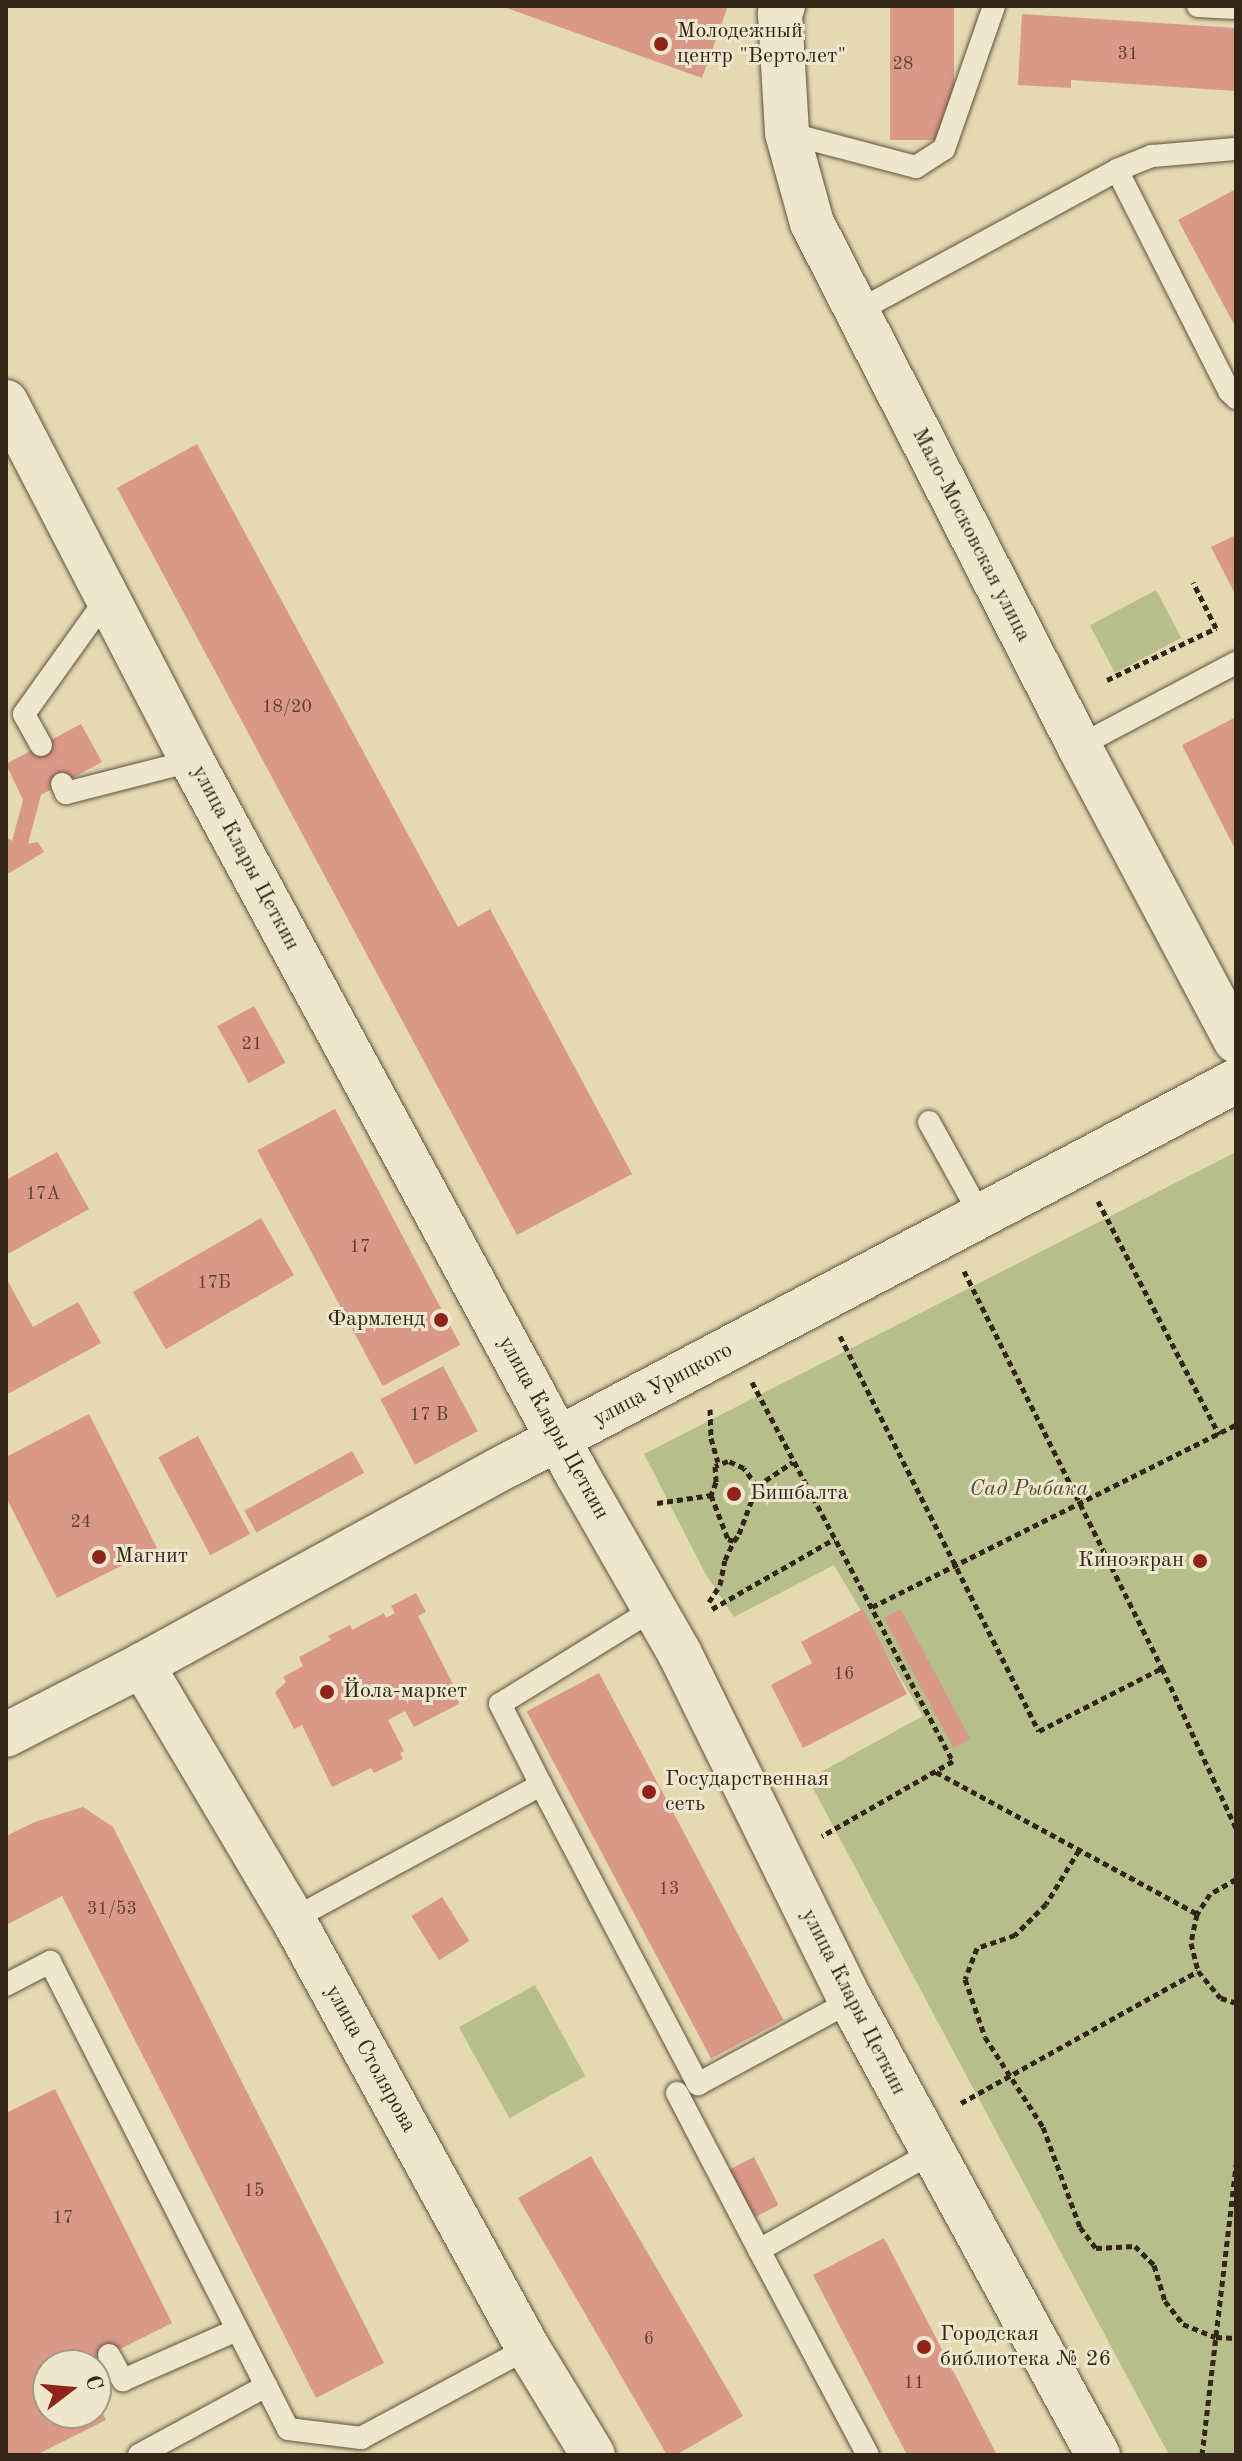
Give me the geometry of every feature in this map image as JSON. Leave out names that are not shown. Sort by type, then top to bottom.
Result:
[{"type":"street","name":"Мало-Московская улица","points":[[783,6],[780,14],[787,133],[812,223],[1079,746],[1236,1041]]},
{"type":"street","name":"улица Клары Цеткин","points":[[6,402],[192,761],[559,1439],[680,1654],[851,2001],[1098,2455]]},
{"type":"street","name":"улица Урицкого","points":[[6,1735],[1236,1081]]},
{"type":"street","name":"улица Столярова","points":[[142,1665],[293,1919],[528,2348],[593,2455]]},
{"type":"lane","points":[[787,133],[916,167],[944,149],[994,6]]},
{"type":"lane","points":[[1198,6],[1236,8]]},
{"type":"lane","points":[[856,312],[1117,170],[1152,156],[1236,149]]},
{"type":"lane","points":[[1117,170],[1229,391],[1236,398]]},
{"type":"lane","points":[[41,745],[24,714],[107,598]]},
{"type":"lane","points":[[1079,746],[1236,663]]},
{"type":"lane","points":[[62,784],[66,793],[192,761]]},
{"type":"lane","points":[[929,1122],[982,1218]]},
{"type":"lane","points":[[654,1609],[500,1704],[698,2084],[851,2001]]},
{"type":"lane","points":[[293,1919],[541,1785]]},
{"type":"lane","points":[[6,1985],[50,1962],[288,2429],[361,2446],[528,2348]]},
{"type":"lane","points":[[677,2093],[868,2455]]},
{"type":"lane","points":[[759,2250],[931,2153]]},
{"type":"lane","points":[[112,2360],[123,2380],[237,2330]]},
{"type":"lane","points":[[139,2455],[266,2386]]},
{"type":"path","points":[[1107,680],[1216,628],[1193,582]]},
{"type":"path","points":[[1098,1201],[1219,1434]]},
{"type":"path","points":[[964,1271],[1162,1668],[1236,1828]]},
{"type":"path","points":[[840,1336],[1039,1731],[1162,1668]]},
{"type":"path","points":[[751,1381],[953,1761],[822,1836]]},
{"type":"path","points":[[710,1409],[711,1438],[718,1462],[711,1495],[724,1535],[734,1541]]},
{"type":"path","points":[[872,1607],[1236,1425]]},
{"type":"path","points":[[718,1462],[728,1461],[744,1468],[757,1486]]},
{"type":"path","points":[[793,1462],[757,1486],[745,1522],[725,1560],[720,1585],[711,1605],[834,1539]]},
{"type":"path","points":[[657,1503],[711,1495]]},
{"type":"path","points":[[936,1772],[1197,1914]]},
{"type":"path","points":[[1079,1850],[1046,1904],[1015,1935],[977,1948],[965,1979],[985,2037],[1043,2127],[1080,2227],[1096,2248],[1135,2246],[1154,2265],[1165,2301],[1183,2324],[1216,2337],[1236,2338]]},
{"type":"path","points":[[1236,1879],[1210,1894],[1197,1914],[1191,1943],[1198,1971],[1221,1998],[1236,2003]]},
{"type":"path","points":[[961,2103],[1198,1971]]},
{"type":"path","points":[[1202,2455],[1236,2164]]},
{"type":"green space","points":[[1156,590],[1181,638],[1115,673],[1090,625]]},
{"type":"green space","name":"Сад Рыбака","points":[[1236,1152],[1236,2455],[1169,2455],[808,1779],[923,1716],[834,1565],[734,1617],[705,1573],[644,1454]]},
{"type":"green space","points":[[535,1985],[585,2076],[509,2118],[459,2027]]},
{"type":"building","name":"Молодежный центр \"Вертолет\"","points":[[501,6],[728,6],[702,78]]},
{"type":"building","points":[[890,6],[954,6],[954,140],[890,140]]},
{"type":"building","points":[[1022,14],[1236,28],[1236,91],[1071,80],[1071,88],[1018,85]]},
{"type":"building","points":[[1236,189],[1236,328],[1178,220]]},
{"type":"building","points":[[197,444],[458,927],[490,909],[632,1174],[517,1235],[117,488]]},
{"type":"building","points":[[1236,535],[1236,596],[1211,547]]},
{"type":"building","points":[[1236,717],[1236,851],[1182,745]]},
{"type":"building","points":[[81,724],[102,762],[41,795],[28,844],[38,842],[44,852],[6,875],[6,837],[12,841],[23,800],[6,764]]},
{"type":"building","points":[[254,1006],[286,1063],[249,1083],[217,1026]]},
{"type":"building","points":[[335,1109],[460,1345],[383,1386],[257,1150]]},
{"type":"building","points":[[57,1152],[89,1209],[6,1255],[6,1180]]},
{"type":"building","points":[[261,1218],[294,1275],[166,1349],[133,1292]]},
{"type":"building","points":[[6,1278],[33,1327],[78,1302],[101,1343],[6,1395]]},
{"type":"building","points":[[443,1366],[478,1431],[415,1465],[380,1399]]},
{"type":"building","points":[[89,1414],[157,1548],[57,1598],[6,1497],[6,1457]]},
{"type":"building","points":[[198,1436],[250,1534],[210,1555],[158,1457]]},
{"type":"building","points":[[352,1451],[364,1473],[257,1532],[244,1511]]},
{"type":"building","points":[[416,1593],[426,1612],[418,1616],[454,1686],[459,1704],[414,1727],[405,1711],[388,1720],[404,1751],[400,1753],[403,1759],[374,1773],[371,1768],[332,1787],[302,1725],[294,1729],[275,1692],[286,1682],[283,1677],[303,1666],[299,1657],[331,1640],[328,1636],[350,1625],[352,1630],[384,1613],[386,1618],[395,1613],[391,1606]]},
{"type":"building","points":[[863,1609],[907,1694],[803,1748],[771,1685],[812,1663],[801,1642]]},
{"type":"building","points":[[901,1609],[970,1739],[953,1748],[884,1618]]},
{"type":"building","points":[[599,1673],[784,2020],[711,2058],[527,1711]]},
{"type":"building","points":[[83,1807],[113,1827],[384,2363],[316,2398],[62,1896],[6,1925],[6,1836],[35,1822]]},
{"type":"building","points":[[442,1897],[470,1941],[439,1960],[411,1916]]},
{"type":"building","points":[[55,2089],[172,2323],[112,2353],[112,2349],[32,2349],[32,2429],[88,2429],[36,2455],[6,2455],[6,2113]]},
{"type":"building","points":[[591,2156],[743,2416],[676,2455],[667,2455],[518,2198]]},
{"type":"building","points":[[754,2157],[779,2205],[751,2219],[726,2171]]},
{"type":"building","points":[[884,2238],[997,2455],[907,2455],[813,2275]]},
{"type":"place","name":"Молодежный центр \"Вертолет\"","points":[[661,44]]},
{"type":"place","name":"Фармленд","points":[[441,1320]]},
{"type":"place","name":"Бишбалта","points":[[734,1494]]},
{"type":"place","name":"Магнит","points":[[99,1557]]},
{"type":"place","name":"Киноэкран","points":[[1200,1561]]},
{"type":"place","name":"Йола-маркет","points":[[327,1692]]},
{"type":"place","name":"Государственная сеть","points":[[649,1792]]},
{"type":"place","name":"Городская библиотека № 26","points":[[924,2347]]}]
